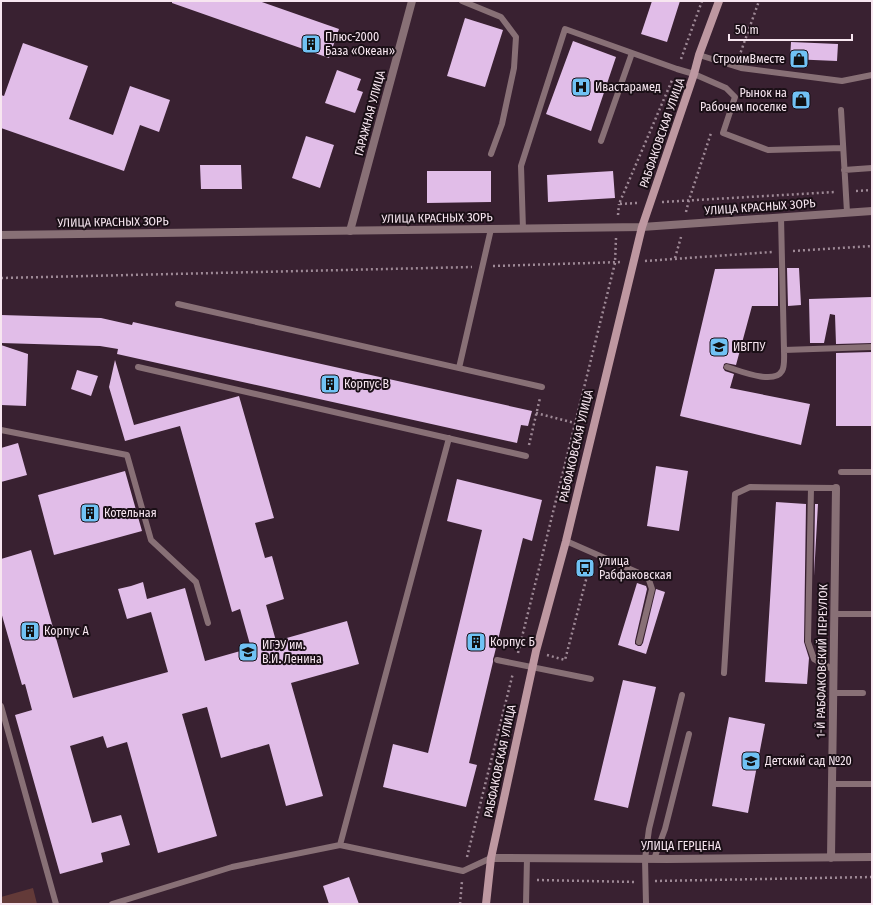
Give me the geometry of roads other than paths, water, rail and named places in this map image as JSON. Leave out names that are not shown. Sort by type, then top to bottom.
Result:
[{"type":"main road","name":"РАБФАКОВСКАЯ УЛИЦА","points":[[486,904],[491,858],[536,651],[566,541],[601,390],[642,227],[694,74],[699,55],[719,1]]},
{"type":"street","name":"ГАРАЖНАЯ УЛИЦА","points":[[350,231],[412,1]]},
{"type":"street","name":"УЛИЦА КРАСНЫХ ЗОРЬ","points":[[1,235],[642,227],[872,211]]},
{"type":"street","name":"1-Й РАБФАКОВСКИЙ ПЕРЕУЛОК","points":[[831,858],[836,488]]},
{"type":"street","name":"УЛИЦА ГЕРЦЕНА","points":[[491,858],[654,859],[872,857]]},
{"type":"lane","points":[[462,1],[501,16],[516,37],[514,68],[502,124],[491,154]]},
{"type":"lane","points":[[523,229],[521,166],[565,29],[694,74],[726,88],[735,97],[723,133],[768,150],[843,148]]},
{"type":"lane","points":[[600,141],[632,53]]},
{"type":"lane","points":[[699,55],[742,68],[842,80],[872,75]]},
{"type":"lane","points":[[841,110],[847,212]]},
{"type":"lane","points":[[844,170],[872,168]]},
{"type":"lane","points":[[727,368],[768,378],[778,376],[783,370],[784,350],[781,217]]},
{"type":"lane","points":[[459,368],[491,229]]},
{"type":"lane","points":[[178,304],[542,387]]},
{"type":"lane","points":[[784,350],[872,347]]},
{"type":"lane","points":[[138,367],[526,456]]},
{"type":"lane","points":[[1,430],[127,455],[151,540],[196,582],[208,624]]},
{"type":"lane","points":[[340,845],[449,438]]},
{"type":"lane","points":[[842,472],[872,472]]},
{"type":"lane","points":[[724,673],[735,494],[750,487],[836,488]]},
{"type":"lane","points":[[811,488],[808,642],[814,659],[834,670]]},
{"type":"lane","points":[[566,541],[648,577],[652,588],[639,642]]},
{"type":"lane","points":[[834,614],[872,614]]},
{"type":"lane","points":[[497,660],[533,666],[591,679]]},
{"type":"lane","points":[[834,693],[863,693]]},
{"type":"lane","points":[[646,904],[645,859],[649,829],[682,696]]},
{"type":"lane","points":[[1,706],[56,904]]},
{"type":"lane","points":[[654,859],[664,829],[689,734]]},
{"type":"lane","points":[[832,784],[872,784]]},
{"type":"lane","points":[[112,904],[232,867],[340,845],[463,871],[491,858]]},
{"type":"lane","points":[[526,904],[527,858]]},
{"type":"place","name":"Плюс-2000 База «Океан»","points":[[311,44]]},
{"type":"place","name":"СтроимВместе","points":[[799,59]]},
{"type":"place","name":"Ивастарамед","points":[[581,87]]},
{"type":"place","name":"Рынок на Рабочем поселке","points":[[801,100]]},
{"type":"place","name":"ИВГПУ","points":[[719,347]]},
{"type":"place","name":"Корпус В","points":[[330,384]]},
{"type":"place","name":"Котельная","points":[[90,513]]},
{"type":"place","name":"улица Рабфаковская","points":[[585,568]]},
{"type":"place","name":"Корпус А","points":[[30,631]]},
{"type":"place","name":"Корпус Б","points":[[476,642]]},
{"type":"place","name":"ИГЭУ им. В.И. Ленина","points":[[248,652]]},
{"type":"place","name":"Детский сад №20","points":[[751,761]]}]
